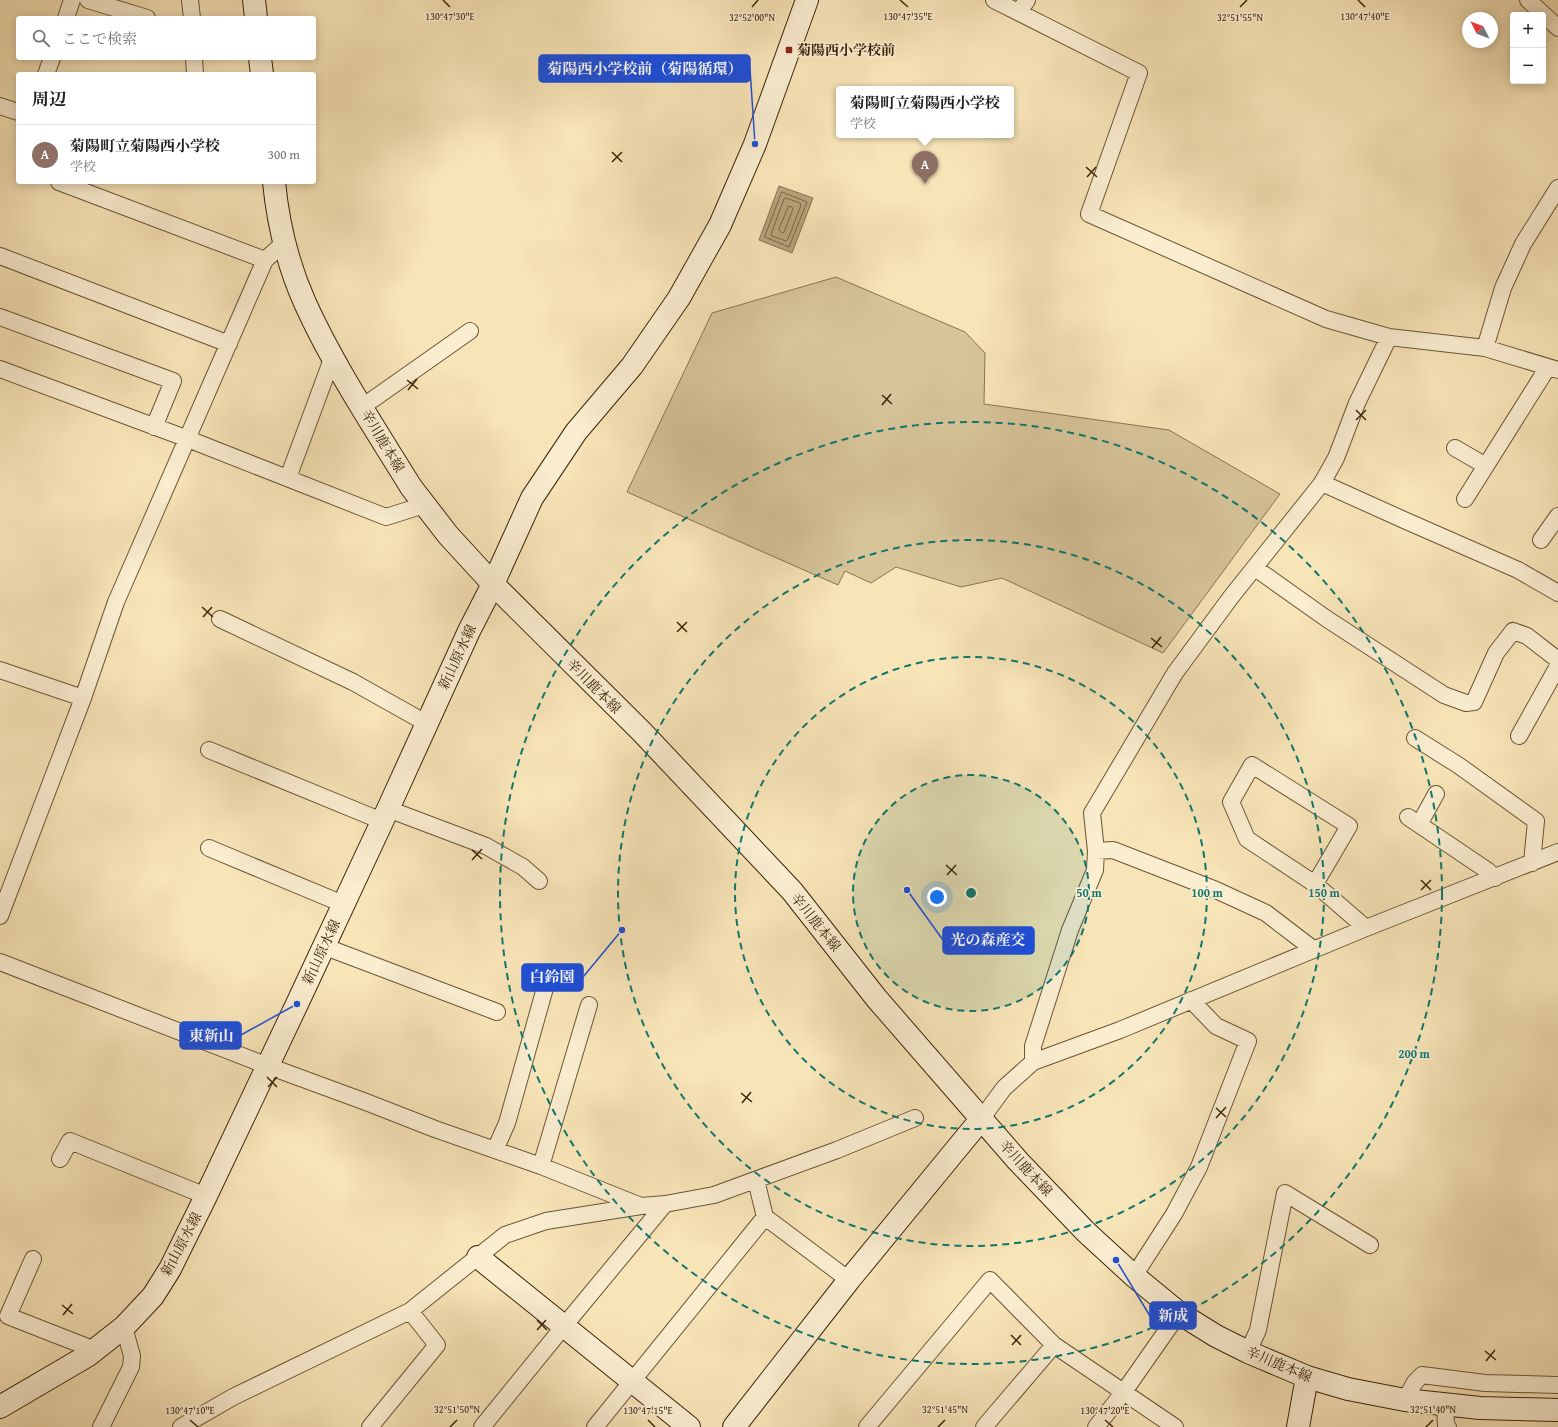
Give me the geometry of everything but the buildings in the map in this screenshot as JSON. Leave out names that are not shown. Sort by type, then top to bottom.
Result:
[{"type":"main road","points":[[254,0],[256,16]]},
{"type":"main road","name":"新山原水線","points":[[0,1407],[87,1356],[124,1327],[153,1296],[170,1269],[268,1066],[385,815],[426,723],[469,631],[493,584],[532,498],[576,432],[632,366],[679,298],[720,225],[755,144],[806,0]]},
{"type":"main road","points":[[260,60],[262,72]]},
{"type":"main road","name":"辛川鹿本線","points":[[274,184],[284,242],[304,302],[332,359],[411,487],[424,505],[448,535],[493,584],[641,731],[792,891],[877,999],[1018,1161],[1086,1232],[1134,1276],[1179,1313],[1216,1336],[1248,1352],[1307,1377],[1348,1390],[1406,1400],[1480,1408],[1558,1410]]},
{"type":"main road","points":[[734,1427],[849,1280],[982,1118]]},
{"type":"main road","points":[[478,1257],[689,1427]]},
{"type":"main road","points":[[1298,1427],[1307,1377]]},
{"type":"street","points":[[67,16],[72,0]]},
{"type":"street","points":[[88,0],[140,16]]},
{"type":"street","points":[[190,0],[192,16]]},
{"type":"street","points":[[994,0],[1023,6],[1139,73],[1088,214],[1326,319],[1389,337],[1485,348],[1553,368],[1465,499]]},
{"type":"street","points":[[1528,0],[1558,28]]},
{"type":"street","points":[[194,60],[195,72]]},
{"type":"street","points":[[0,106],[16,111]]},
{"type":"street","points":[[64,184],[265,260]]},
{"type":"street","points":[[1485,348],[1503,288],[1523,244],[1558,188]]},
{"type":"street","points":[[0,916],[83,698],[116,602],[265,260],[284,242]]},
{"type":"street","points":[[0,256],[229,344]]},
{"type":"street","points":[[0,317],[173,381],[154,427]]},
{"type":"street","points":[[362,407],[470,331]]},
{"type":"street","points":[[1034,1062],[1033,1046],[1070,930],[1095,870],[1096,851],[1092,813],[1175,673],[1231,597],[1322,483],[1336,458],[1357,404],[1389,337]]},
{"type":"street","points":[[288,478],[332,359]]},
{"type":"street","points":[[0,369],[188,439],[386,517],[424,505]]},
{"type":"street","points":[[1455,448],[1486,466]]},
{"type":"street","points":[[1322,483],[1518,570],[1558,593]]},
{"type":"street","points":[[1541,540],[1558,516]]},
{"type":"street","points":[[1255,568],[1327,619],[1444,695],[1466,703],[1474,702],[1496,652],[1513,632],[1528,636],[1558,660]]},
{"type":"street","points":[[220,619],[353,682],[426,723]]},
{"type":"street","points":[[1519,736],[1558,666]]},
{"type":"street","points":[[0,670],[83,698]]},
{"type":"street","points":[[1415,738],[1458,765],[1536,821],[1532,863]]},
{"type":"street","points":[[209,750],[385,815],[486,846],[523,867],[539,881]]},
{"type":"street","points":[[1315,884],[1349,826],[1252,765],[1231,802],[1246,839],[1315,884],[1366,928]]},
{"type":"street","points":[[1436,794],[1414,820],[1488,870],[1495,878]]},
{"type":"street","points":[[209,848],[343,904]]},
{"type":"street","points":[[1096,851],[1113,850],[1216,890],[1266,913],[1313,949]]},
{"type":"street","points":[[982,1118],[1004,1088],[1034,1062],[1120,1030],[1313,949],[1558,852]]},
{"type":"street","points":[[323,946],[497,1012]]},
{"type":"street","points":[[0,962],[268,1066],[434,1129],[541,1166],[641,1206]]},
{"type":"street","points":[[495,1150],[507,1122],[545,988]]},
{"type":"street","points":[[1134,1276],[1174,1214],[1199,1167],[1248,1041],[1216,1026],[1191,1000]]},
{"type":"street","points":[[541,1166],[588,1005]]},
{"type":"street","points":[[181,1427],[233,1397],[410,1311],[505,1235],[546,1220],[641,1206],[665,1204],[714,1195],[837,1150],[915,1118]]},
{"type":"street","points":[[60,1159],[70,1141],[206,1196]]},
{"type":"street","points":[[756,1180],[765,1217],[849,1280]]},
{"type":"street","points":[[1248,1352],[1258,1330],[1285,1194],[1370,1245]]},
{"type":"street","points":[[482,1427],[665,1204]]},
{"type":"street","points":[[595,1427],[765,1217]]},
{"type":"street","points":[[33,1259],[8,1316],[95,1350]]},
{"type":"street","points":[[867,1427],[990,1280],[1054,1345],[1174,1427]]},
{"type":"street","points":[[370,1427],[437,1345],[410,1311]]},
{"type":"street","points":[[1096,1427],[1123,1393],[1179,1313]]},
{"type":"street","points":[[101,1427],[131,1367],[132,1356],[124,1327]]},
{"type":"street","points":[[984,1427],[1054,1345]]},
{"type":"street","points":[[1406,1400],[1415,1382],[1422,1375],[1486,1383],[1558,1385]]},
{"type":"street","points":[[1445,1404],[1446,1426],[1448,1427]]},
{"type":"shaded area","points":[[836,277],[965,332],[985,353],[984,404],[1169,430],[1280,494],[1163,653],[1002,578],[961,587],[896,567],[871,583],[845,571],[838,585],[627,492],[712,313]]},
{"type":"water","points":[[779,186],[813,198],[792,253],[759,240]]},
{"type":"place","name":"菊陽西小学校前","points":[[789,50]]},
{"type":"place","name":"菊陽西小学校前（菊陽循環）","points":[[755,144]]},
{"type":"place","name":"菊陽町立菊陽西小学校","points":[[925,184]]},
{"type":"place","name":"光の森産交","points":[[907,890]]},
{"type":"place","name":"白鈴園","points":[[622,930]]},
{"type":"place","name":"東新山","points":[[297,1004]]},
{"type":"place","name":"新成","points":[[1116,1260]]}]
